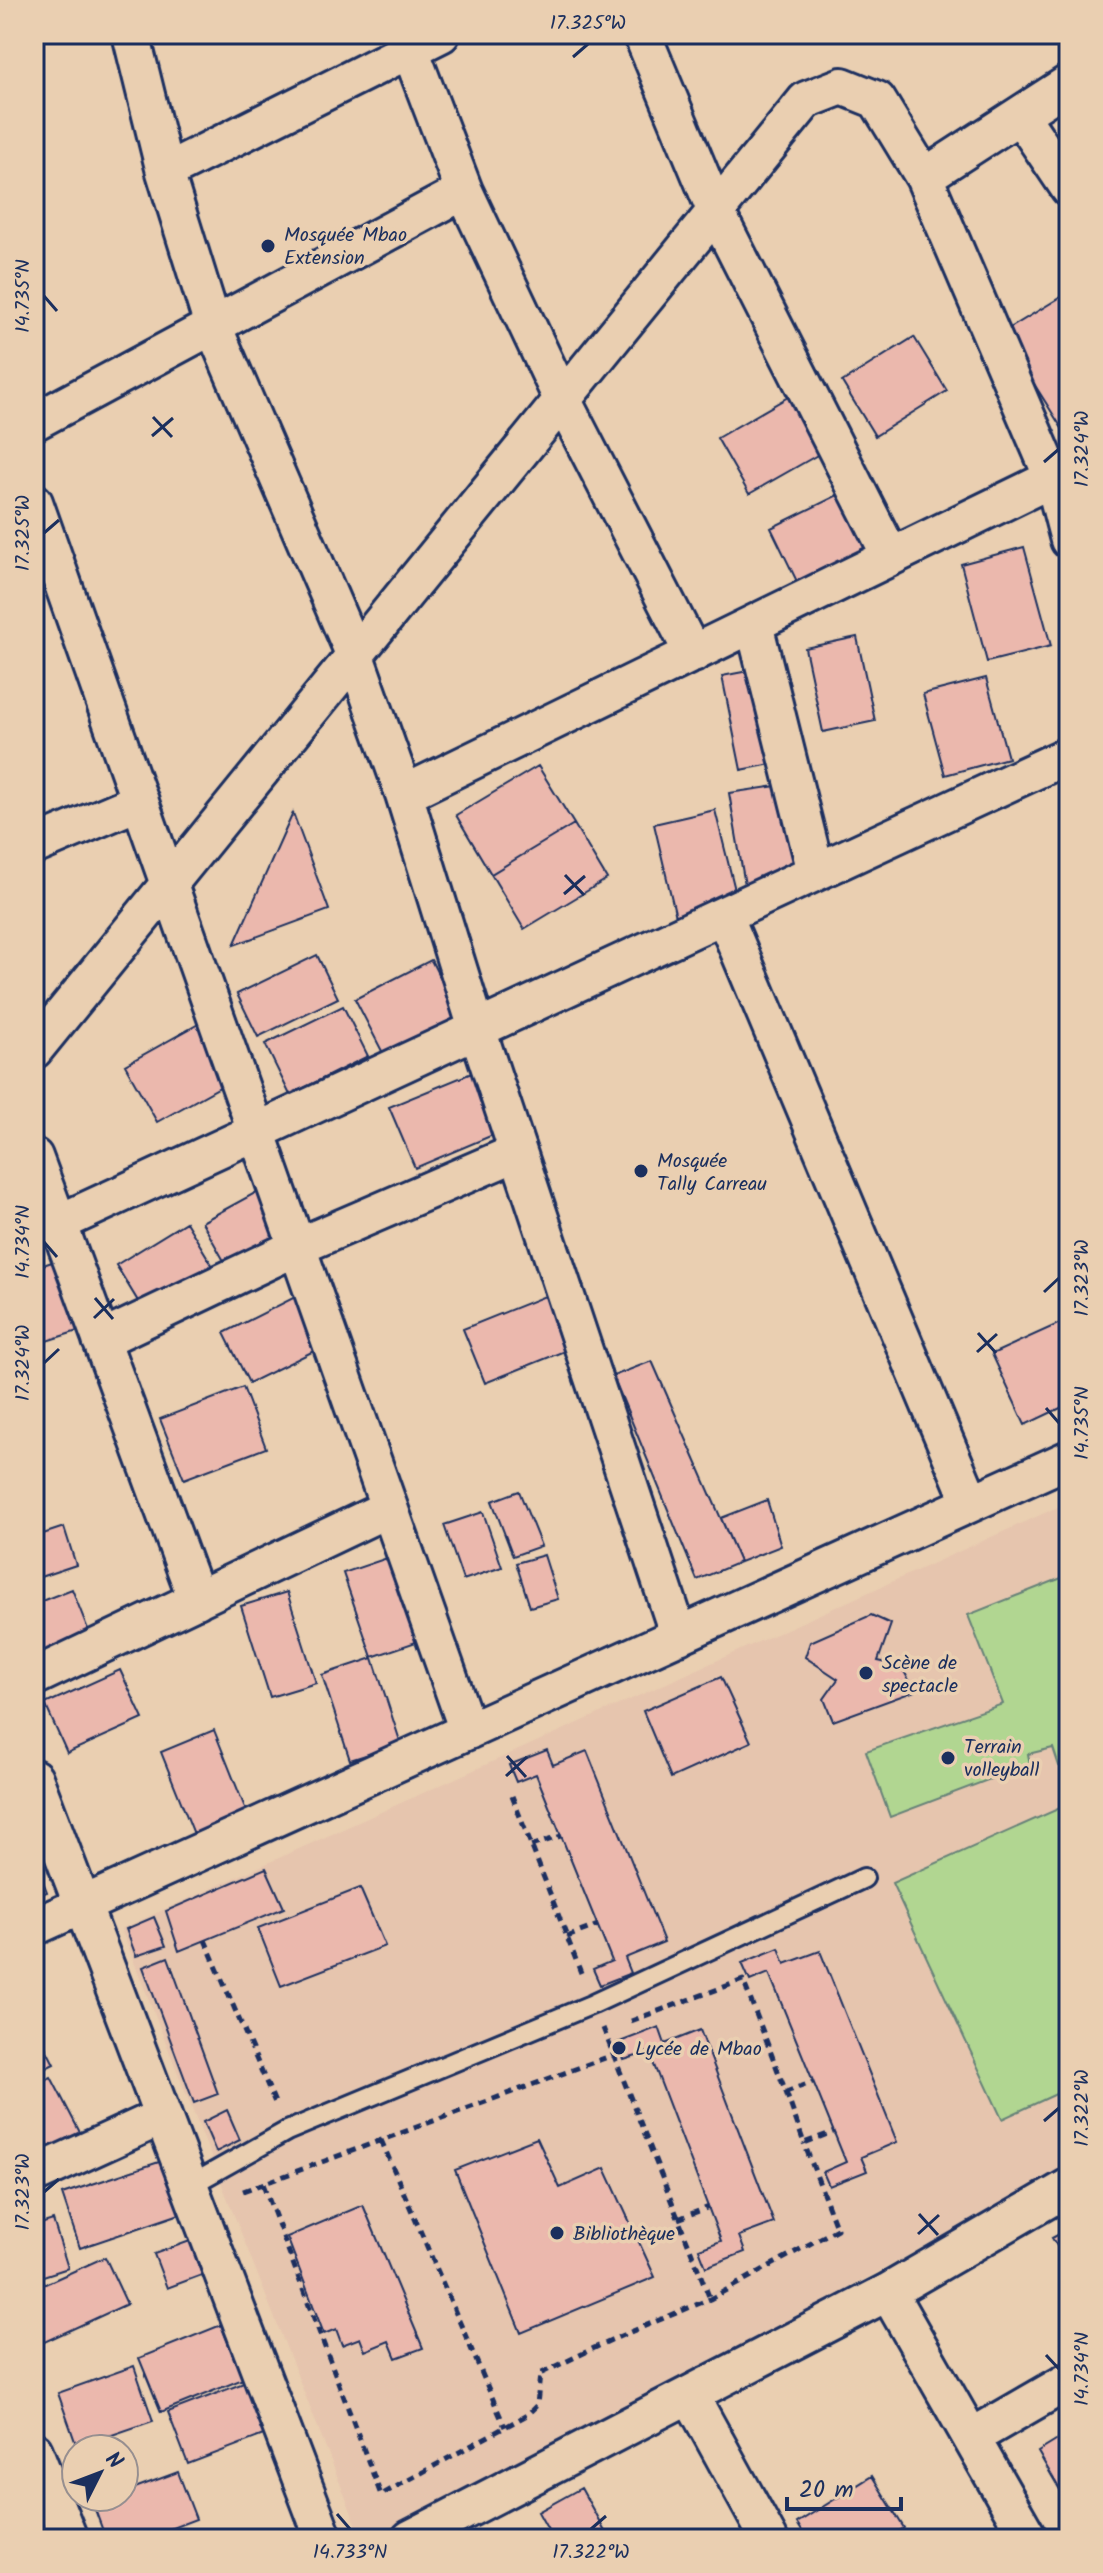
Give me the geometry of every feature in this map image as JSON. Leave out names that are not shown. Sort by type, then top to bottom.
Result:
[{"type":"street","points":[[131,34],[165,172],[213,326],[355,656],[404,794],[477,1029],[679,1636]]},
{"type":"street","points":[[642,34],[716,212],[891,557]]},
{"type":"street","points":[[165,172],[418,39],[464,191],[563,401],[693,654]]},
{"type":"street","points":[[924,177],[1069,83]]},
{"type":"street","points":[[34,1050],[806,100],[842,86],[877,100],[924,177],[1053,478],[1069,540]]},
{"type":"street","points":[[1020,115],[1069,188]]},
{"type":"street","points":[[34,422],[464,191]]},
{"type":"street","points":[[404,794],[1053,478]]},
{"type":"street","points":[[34,502],[468,1731]]},
{"type":"street","points":[[754,624],[816,872]]},
{"type":"street","points":[[59,1223],[1069,755]]},
{"type":"street","points":[[34,846],[140,801]]},
{"type":"street","points":[[724,915],[971,1503]]},
{"type":"street","points":[[101,1340],[297,1247],[518,1152]]},
{"type":"street","points":[[34,1157],[197,1600]]},
{"type":"street","points":[[34,1927],[1069,1459]]},
{"type":"street","points":[[34,1677],[389,1508]]},
{"type":"street","points":[[34,1778],[324,2539]]},
{"type":"street","points":[[34,2175],[163,2116]]},
{"type":"street","points":[[410,2539],[888,2292],[1069,2187]]},
{"type":"street","points":[[888,2292],[1029,2539]]},
{"type":"street","points":[[972,2437],[1069,2381]]},
{"type":"street","points":[[690,2395],[769,2539]]},
{"type":"street","points":[[34,2451],[69,2539]]},
{"type":"lane","points":[[189,2186],[287,2131],[593,2004],[864,1878]]},
{"type":"path","points":[[512,1796],[710,2299]]},
{"type":"path","points":[[531,1846],[561,1836]]},
{"type":"path","points":[[567,1937],[598,1925]]},
{"type":"path","points":[[205,1940],[304,2169]]},
{"type":"path","points":[[263,2184],[381,2495],[527,2415],[537,2405],[540,2374],[611,2340],[710,2299],[837,2229],[743,1980],[604,2031]]},
{"type":"path","points":[[235,2194],[613,2054]]},
{"type":"path","points":[[786,2092],[813,2082]]},
{"type":"path","points":[[804,2143],[833,2132]]},
{"type":"path","points":[[381,2140],[505,2427]]},
{"type":"path","points":[[678,2219],[709,2207]]},
{"type":"shaded area","name":"Lycée de Mbao","points":[[1069,1502],[1069,2166],[396,2539],[362,2539],[121,1929]]},
{"type":"green space","points":[[1069,1575],[1069,1762],[1059,1766],[1053,1748],[1028,1754],[1030,1764],[890,1817],[866,1751],[1003,1704],[968,1615]]},
{"type":"green space","points":[[1069,1804],[1069,2088],[1002,2119],[892,1883]]},
{"type":"building","points":[[1069,292],[1069,427],[1063,430],[1002,333]]},
{"type":"building","points":[[914,337],[947,391],[875,436],[842,382]]},
{"type":"building","points":[[795,393],[828,449],[749,494],[717,438]]},
{"type":"building","points":[[848,490],[881,558],[804,596],[771,528]]},
{"type":"building","points":[[1024,547],[1051,646],[987,662],[961,564]]},
{"type":"building","points":[[857,637],[875,721],[823,732],[805,648]]},
{"type":"building","points":[[764,668],[782,762],[741,770],[722,676]]},
{"type":"building","points":[[986,678],[1008,758],[945,775],[923,694]]},
{"type":"building","points":[[538,766],[574,824],[491,874],[456,815]]},
{"type":"building","points":[[783,785],[798,876],[745,885],[729,793]]},
{"type":"building","points":[[715,810],[739,906],[677,921],[654,824]]},
{"type":"building","points":[[293,813],[329,910],[234,945]]},
{"type":"building","points":[[574,824],[607,879],[524,929],[491,874]]},
{"type":"building","points":[[317,955],[338,998],[258,1037],[237,994]]},
{"type":"building","points":[[431,960],[460,1018],[385,1057],[355,999]]},
{"type":"building","points":[[343,1006],[368,1056],[290,1095],[265,1044]]},
{"type":"building","points":[[202,1022],[234,1079],[157,1122],[125,1065]]},
{"type":"building","points":[[474,1072],[500,1132],[415,1168],[389,1107]]},
{"type":"building","points":[[264,1188],[289,1235],[228,1268],[202,1222]]},
{"type":"building","points":[[186,1222],[214,1268],[144,1311],[116,1265]]},
{"type":"building","points":[[64,1258],[87,1328],[34,1345],[34,1268]]},
{"type":"building","points":[[555,1292],[577,1346],[485,1383],[463,1329]]},
{"type":"building","points":[[297,1296],[322,1347],[249,1383],[224,1333]]},
{"type":"building","points":[[1069,1319],[1069,1404],[1025,1425],[992,1354]]},
{"type":"building","points":[[652,1361],[740,1562],[697,1580],[613,1376]]},
{"type":"building","points":[[243,1387],[266,1448],[184,1479],[160,1419]]},
{"type":"building","points":[[519,1491],[541,1546],[513,1556],[492,1501]]},
{"type":"building","points":[[767,1500],[781,1546],[740,1562],[721,1518]]},
{"type":"building","points":[[483,1512],[502,1567],[463,1580],[444,1525]]},
{"type":"building","points":[[64,1527],[76,1565],[34,1579],[34,1537]]},
{"type":"building","points":[[396,1555],[425,1639],[372,1657],[343,1573]]},
{"type":"building","points":[[544,1555],[558,1599],[530,1607],[516,1563]]},
{"type":"building","points":[[72,1589],[93,1642],[34,1665],[34,1604]]},
{"type":"building","points":[[287,1592],[316,1683],[270,1697],[241,1606]]},
{"type":"building","name":"Scène de spectacle","points":[[871,1615],[891,1624],[878,1661],[901,1666],[915,1691],[833,1721],[824,1699],[838,1679],[805,1657],[810,1642]]},
{"type":"building","points":[[373,1658],[401,1744],[350,1760],[322,1675]]},
{"type":"building","points":[[120,1670],[143,1719],[67,1753],[45,1704]]},
{"type":"building","points":[[721,1677],[751,1742],[671,1778],[643,1711]]},
{"type":"building","points":[[214,1730],[247,1813],[194,1834],[161,1752]]},
{"type":"building","points":[[547,1750],[553,1765],[587,1751],[664,1942],[625,1958],[631,1973],[600,1985],[593,1969],[612,1961],[536,1774],[516,1782],[509,1765]]},
{"type":"building","points":[[34,1857],[47,1892],[34,1897]]},
{"type":"building","points":[[266,1868],[284,1908],[179,1951],[166,1911]]},
{"type":"building","points":[[360,1888],[385,1946],[281,1986],[258,1928]]},
{"type":"building","points":[[154,1917],[166,1946],[136,1956],[126,1929]]},
{"type":"building","points":[[779,1948],[785,1964],[820,1951],[897,2142],[861,2157],[867,2171],[829,2186],[823,2172],[846,2162],[769,1973],[750,1981],[742,1963]]},
{"type":"building","points":[[168,1957],[218,2094],[194,2103],[143,1967]]},
{"type":"building","points":[[34,2025],[54,2064],[34,2074]]},
{"type":"building","points":[[659,2027],[665,2044],[700,2030],[774,2223],[739,2236],[745,2252],[706,2267],[699,2249],[721,2241],[649,2052],[624,2060],[617,2043]]},
{"type":"building","points":[[51,2077],[86,2144],[34,2164],[34,2085]]},
{"type":"building","points":[[227,2110],[240,2140],[216,2152],[203,2122]]},
{"type":"building","name":"Bibliothèque","points":[[537,2138],[560,2188],[605,2168],[655,2277],[521,2333],[455,2170]]},
{"type":"building","points":[[162,2161],[180,2214],[80,2248],[62,2194]]},
{"type":"building","points":[[363,2205],[423,2348],[396,2358],[389,2341],[365,2351],[360,2338],[342,2345],[336,2329],[324,2334],[287,2237]]},
{"type":"building","points":[[53,2220],[68,2268],[34,2279],[34,2226]]},
{"type":"building","points":[[1069,2229],[1069,2261],[1067,2262],[1052,2238]]},
{"type":"building","points":[[190,2241],[202,2275],[167,2288],[154,2254]]},
{"type":"building","points":[[105,2257],[127,2304],[40,2344],[34,2330],[34,2289]]},
{"type":"building","points":[[221,2325],[243,2379],[161,2412],[139,2358]]},
{"type":"building","points":[[134,2366],[153,2421],[118,2433],[72,2433],[58,2393]]},
{"type":"building","points":[[254,2379],[274,2431],[188,2464],[168,2412]]},
{"type":"building","points":[[1069,2433],[1069,2498],[1066,2500],[1038,2452]]},
{"type":"building","points":[[178,2472],[196,2519],[143,2539],[106,2539],[96,2513],[140,2513],[140,2486]]},
{"type":"building","points":[[872,2476],[904,2528],[887,2539],[807,2539],[797,2523]]},
{"type":"building","points":[[581,2488],[609,2539],[553,2539],[538,2512]]},
{"type":"place","name":"Mosquée Mbao Extension","points":[[268,246]]},
{"type":"place","name":"Mosquée Tally Carreau","points":[[641,1171]]},
{"type":"place","name":"Scène de spectacle","points":[[866,1673]]},
{"type":"place","name":"Terrain volleyball","points":[[948,1758]]},
{"type":"place","name":"Lycée de Mbao","points":[[619,2048]]},
{"type":"place","name":"Bibliothèque","points":[[557,2233]]}]
